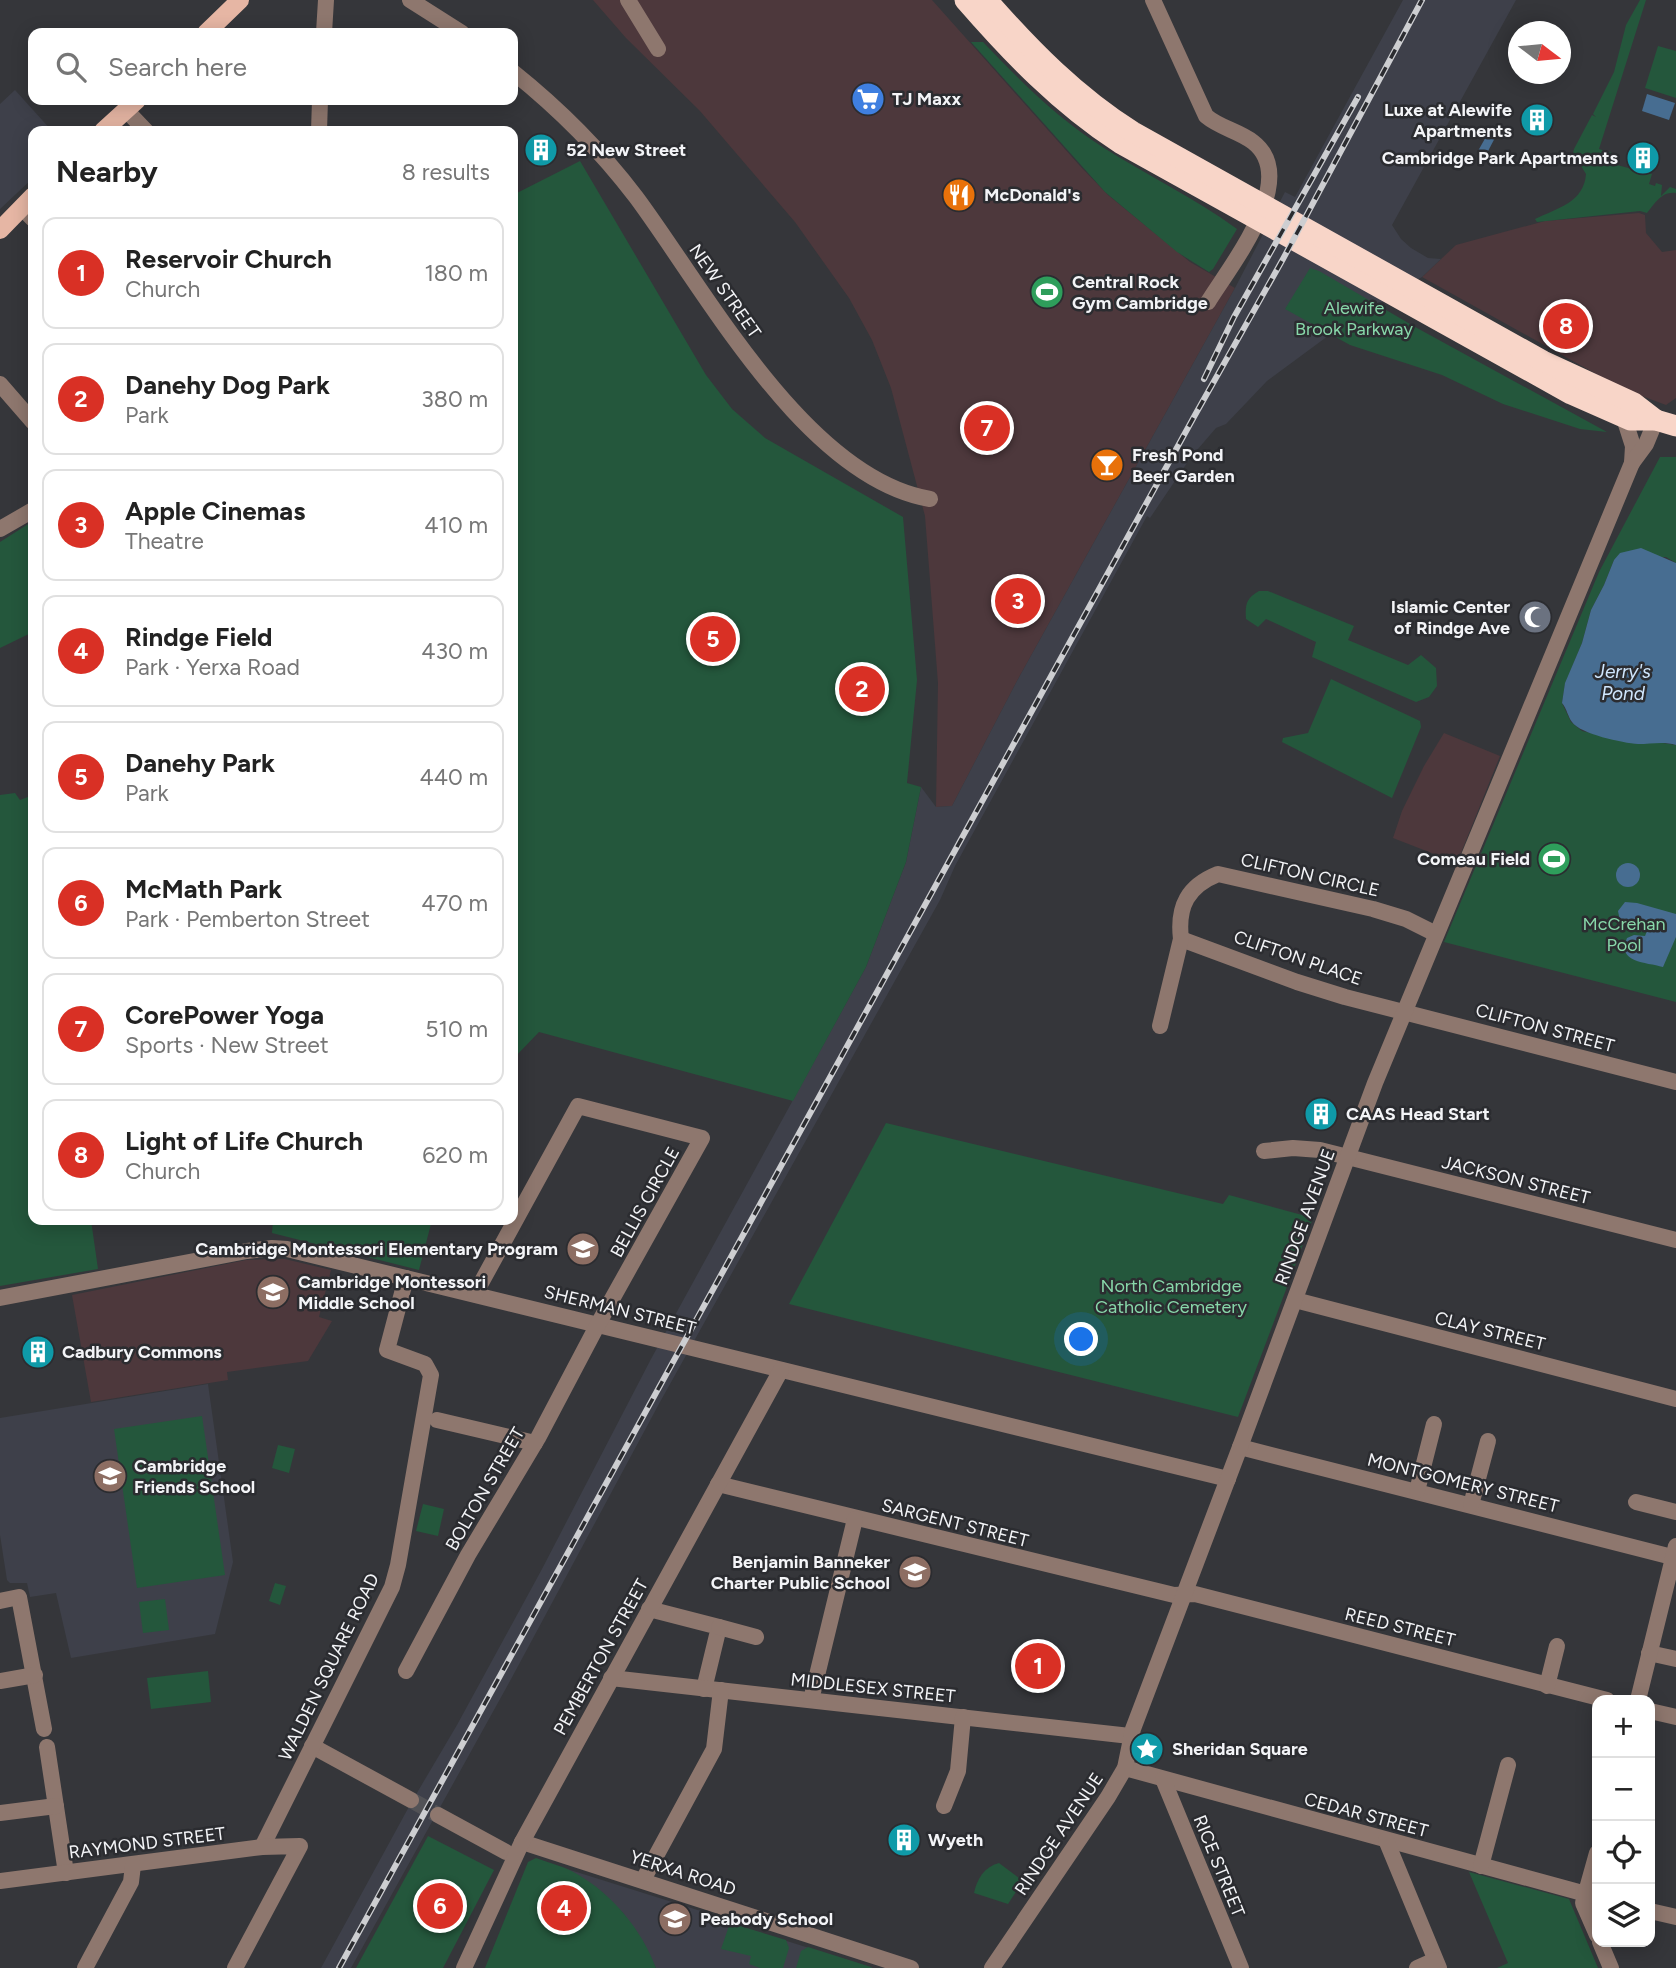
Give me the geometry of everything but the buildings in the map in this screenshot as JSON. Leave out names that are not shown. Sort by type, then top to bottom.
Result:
[{"type":"highway","points":[[965,0],[1029,70],[1078,113],[1120,143],[1248,207],[1410,297],[1562,389],[1624,418],[1666,423]]},
{"type":"highway","points":[[987,0],[1045,63],[1095,106],[1248,207]]},
{"type":"highway","points":[[1410,297],[1634,403],[1666,423]]},
{"type":"main road","points":[[209,28],[220,0]]},
{"type":"main road","points":[[212,28],[240,0]]},
{"type":"main road","points":[[108,126],[131,105]]},
{"type":"main road","points":[[0,230],[28,209]]},
{"type":"street","points":[[324,28],[326,0]]},
{"type":"street","points":[[410,0],[454,28]]},
{"type":"street","points":[[628,0],[658,49]]},
{"type":"street","points":[[1153,0],[1206,116],[1254,143],[1265,156],[1271,175],[1259,221],[1208,302]]},
{"type":"street","name":"NEW STREET","points":[[518,76],[562,115],[634,195],[746,355],[795,415],[833,449],[867,473],[910,495],[930,499]]},
{"type":"street","points":[[131,105],[143,126]]},
{"type":"street","points":[[318,126],[320,105]]},
{"type":"street","points":[[0,384],[28,416]]},
{"type":"street","points":[[1624,418],[1633,446],[1632,463]]},
{"type":"street","name":"RINDGE AVENUE","points":[[992,1968],[1125,1768],[1130,1736],[1404,1012],[1632,463],[1666,423]]},
{"type":"street","points":[[0,528],[28,513]]},
{"type":"street","name":"CLIFTON CIRCLE","points":[[1160,1026],[1181,939],[1180,925],[1188,894],[1193,887],[1218,874],[1382,911],[1436,933]]},
{"type":"street","name":"CLIFTON PLACE","points":[[1181,939],[1297,982],[1404,1012]]},
{"type":"street","name":"CLIFTON STREET","points":[[1404,1012],[1676,1082]]},
{"type":"street","name":"BELLIS CIRCLE","points":[[518,1216],[578,1106],[702,1138],[597,1326]]},
{"type":"street","name":"JACKSON STREET","points":[[1264,1151],[1301,1148],[1347,1157],[1676,1240]]},
{"type":"street","name":"BELLIS CIRCLE","points":[[475,1294],[513,1225]]},
{"type":"street","name":"SHERMAN STREET","points":[[0,1298],[272,1248],[287,1248],[1228,1479]]},
{"type":"street","name":"WALDEN SQUARE ROAD","points":[[262,1847],[392,1587],[403,1542],[431,1375],[425,1364],[387,1350],[406,1278]]},
{"type":"street","name":"CLAY STREET","points":[[1295,1300],[1676,1399]]},
{"type":"street","name":"BOLTON STREET","points":[[406,1671],[468,1555],[536,1443],[597,1326]]},
{"type":"street","name":"PEMBERTON STREET","points":[[464,1968],[522,1842],[781,1370]]},
{"type":"street","points":[[437,1420],[536,1443]]},
{"type":"street","points":[[1417,1491],[1434,1424]]},
{"type":"street","points":[[1471,1505],[1488,1441]]},
{"type":"street","name":"MONTGOMERY STREET","points":[[1240,1447],[1675,1554]]},
{"type":"street","name":"SARGENT STREET","points":[[719,1484],[1174,1595],[1183,1594]]},
{"type":"street","points":[[1636,1502],[1676,1513]]},
{"type":"street","points":[[811,1700],[855,1519]]},
{"type":"street","points":[[1638,1695],[1675,1554]]},
{"type":"street","name":"REED STREET","points":[[1183,1594],[1195,1594],[1592,1697]]},
{"type":"street","points":[[0,1601],[19,1597],[44,1729]]},
{"type":"street","points":[[649,1609],[757,1637]]},
{"type":"street","points":[[643,1880],[715,1749],[713,1690],[719,1628]]},
{"type":"street","points":[[1546,1686],[1557,1646]]},
{"type":"street","points":[[1649,1653],[1676,1659]]},
{"type":"street","points":[[0,1681],[35,1675]]},
{"type":"street","name":"MIDDLESEX STREET","points":[[611,1678],[1130,1736]]},
{"type":"street","points":[[1655,1712],[1676,1717]]},
{"type":"street","points":[[944,1806],[958,1771],[963,1717]]},
{"type":"street","points":[[312,1746],[411,1800]]},
{"type":"street","points":[[47,1747],[66,1873]]},
{"type":"street","points":[[1481,1866],[1508,1765]]},
{"type":"street","name":"CEDAR STREET","points":[[1125,1768],[1592,1895]]},
{"type":"street","name":"RICE STREET","points":[[1163,1779],[1241,1968]]},
{"type":"street","points":[[0,1813],[56,1806]]},
{"type":"street","points":[[438,1815],[506,1852]]},
{"type":"street","points":[[1386,1840],[1437,1964],[1417,1968]]},
{"type":"street","name":"YERXA ROAD","points":[[522,1842],[911,1968]]},
{"type":"street","name":"RAYMOND STREET","points":[[0,1881],[262,1847],[300,1846],[235,1968]]},
{"type":"street","points":[[85,1968],[131,1882],[133,1865]]},
{"type":"street","points":[[1592,1895],[1583,1903],[1592,1924]]},
{"type":"street","points":[[1655,1911],[1676,1917]]},
{"type":"street","points":[[1602,1947],[1611,1968]]},
{"type":"shaded area","points":[[593,0],[932,0],[1108,195],[1190,262],[1235,288],[1017,681],[952,806],[936,807],[938,683],[925,516],[891,388],[872,340],[849,298],[795,222],[700,111],[626,38]]},
{"type":"shaded area","points":[[1403,0],[1516,0],[1392,225],[1411,248],[1428,258],[1441,259],[1422,277],[1332,333],[1267,381],[1226,424],[1216,428],[1191,457],[1150,518],[1147,516],[955,866],[940,900],[660,1402],[351,1968],[321,1968],[542,1569],[651,1359],[866,967],[906,862],[921,787],[936,807],[952,806],[1017,681],[1235,288],[1285,192],[1295,197]]},
{"type":"shaded area","points":[[15,90],[47,126],[28,126],[28,183],[0,209],[0,104]]},
{"type":"shaded area","points":[[1639,213],[1645,215],[1646,233],[1662,252],[1676,250],[1676,398],[1666,405],[1623,389],[1422,277],[1456,245],[1545,221]]},
{"type":"shaded area","points":[[1444,733],[1500,756],[1457,863],[1393,838],[1402,811]]},
{"type":"shaded area","points":[[285,1259],[331,1270],[319,1317],[332,1321],[308,1361],[227,1372],[228,1380],[91,1402],[72,1295],[246,1260]]},
{"type":"shaded area","name":"Cambridge Friends School","points":[[208,1384],[233,1562],[215,1634],[71,1658],[56,1593],[30,1597],[27,1583],[10,1583],[7,1580],[0,1535],[0,1418]]},
{"type":"shaded area","name":"Peabody School","points":[[567,1869],[873,1968],[656,1968],[623,1913],[598,1889]]},
{"type":"green space","points":[[1640,0],[1646,0],[1599,149],[1612,153],[1609,163],[1652,174],[1649,184],[1662,185],[1661,196],[1670,187],[1676,189],[1676,193],[1663,196],[1647,213],[1640,211],[1537,222],[1535,219],[1575,198],[1584,184],[1586,174],[1573,153],[1574,149],[1592,115],[1596,117],[1593,114],[1614,72],[1626,25]]},
{"type":"green space","points":[[971,42],[983,42],[1040,99],[1087,137],[1237,229],[1213,269],[1209,272],[1177,252],[1105,192]]},
{"type":"green space","points":[[1658,46],[1676,51],[1676,98],[1645,88]]},
{"type":"green space","points":[[580,161],[706,375],[732,409],[765,438],[903,517],[917,680],[907,783],[921,787],[906,862],[866,967],[793,1101],[539,1032],[518,1054],[518,192]]},
{"type":"green space","name":"Alewife Brook Parkway","points":[[1310,268],[1607,432],[1580,429],[1503,404],[1442,375],[1350,345],[1285,309]]},
{"type":"green space","points":[[1660,457],[1676,457],[1676,563],[1666,557],[1614,560],[1591,610],[1582,643],[1565,684],[1562,703],[1571,722],[1582,731],[1638,744],[1656,742],[1676,745],[1676,1002],[1444,942],[1599,572]]},
{"type":"green space","points":[[28,524],[28,634],[0,648],[0,542]]},
{"type":"green space","points":[[1259,591],[1268,591],[1354,626],[1348,640],[1408,665],[1421,655],[1436,668],[1437,686],[1429,697],[1416,702],[1312,657],[1316,642],[1266,619],[1258,627],[1246,619],[1247,602]]},
{"type":"green space","points":[[1331,679],[1420,721],[1421,727],[1392,798],[1282,742],[1283,738],[1308,733]]},
{"type":"green space","points":[[15,793],[20,800],[28,797],[28,1225],[92,1225],[98,1269],[0,1286],[0,795]]},
{"type":"green space","name":"North Cambridge Catholic Cemetery","points":[[886,1123],[1223,1204],[1229,1195],[1313,1218],[1238,1417],[789,1304]]},
{"type":"green space","points":[[273,1225],[431,1225],[419,1270],[272,1233]]},
{"type":"green space","points":[[202,1416],[225,1575],[137,1588],[114,1429]]},
{"type":"green space","points":[[278,1445],[295,1449],[289,1473],[272,1468]]},
{"type":"green space","points":[[423,1504],[444,1509],[438,1536],[416,1531]]},
{"type":"green space","points":[[275,1583],[286,1586],[280,1605],[269,1601]]},
{"type":"green space","points":[[165,1599],[169,1630],[143,1633],[139,1602]]},
{"type":"green space","points":[[208,1671],[211,1702],[151,1709],[147,1678]]},
{"type":"green space","points":[[428,1836],[494,1870],[443,1968],[356,1968]]},
{"type":"green space","points":[[536,1858],[572,1871],[590,1882],[614,1903],[643,1940],[656,1968],[485,1968],[528,1862]]},
{"type":"green space","points":[[999,1863],[1023,1881],[1008,1904],[974,1893],[982,1874]]},
{"type":"green space","points":[[1469,1872],[1569,1899],[1598,1968],[1497,1968],[1508,1963]]},
{"type":"green space","points":[[730,1923],[786,1940],[789,1948],[783,1968],[760,1968],[749,1964],[751,1956],[721,1949]]},
{"type":"green space","points":[[808,1947],[872,1968],[796,1968],[801,1951]]},
{"type":"water","points":[[1647,94],[1675,103],[1669,120],[1642,111]]},
{"type":"water","points":[[1491,128],[1498,132],[1486,155],[1478,151]]},
{"type":"water","name":"Jerry's Pond","points":[[1641,548],[1676,563],[1676,745],[1638,744],[1592,734],[1572,722],[1562,703],[1565,683],[1582,643],[1591,610],[1614,560],[1620,553]]},
{"type":"water","points":[[1623,863],[1633,863],[1640,870],[1640,880],[1633,887],[1623,887],[1616,880],[1616,870]]},
{"type":"water","name":"McCrehan Pool","points":[[1625,902],[1676,914],[1676,937],[1663,967],[1634,960],[1626,952],[1627,938],[1634,935],[1645,936],[1647,931],[1620,921],[1618,911]]},
{"type":"tunnel","points":[[411,1800],[438,1815]]},
{"type":"railway","points":[[339,1968],[1283,259],[1422,0]]},
{"type":"railway","points":[[1204,379],[1234,317],[1358,97]]},
{"type":"place","name":"TJ Maxx","points":[[868,99]]},
{"type":"place","name":"Luxe at Alewife Apartments","points":[[1537,120]]},
{"type":"place","name":"52 New Street","points":[[541,150]]},
{"type":"place","name":"Cambridge Park Apartments","points":[[1643,158]]},
{"type":"place","name":"McDonald's","points":[[959,195]]},
{"type":"place","name":"Central Rock Gym Cambridge","points":[[1047,292]]},
{"type":"place","name":"Light of Life Church","points":[[1566,326]]},
{"type":"place","name":"CorePower Yoga","points":[[987,428]]},
{"type":"place","name":"Fresh Pond Beer Garden","points":[[1107,465]]},
{"type":"place","name":"Apple Cinemas","points":[[1018,601]]},
{"type":"place","name":"Islamic Center of Rindge Ave","points":[[1535,617]]},
{"type":"place","name":"Danehy Park","points":[[713,639]]},
{"type":"place","name":"Danehy Dog Park","points":[[862,689]]},
{"type":"place","name":"Comeau Field","points":[[1554,859]]},
{"type":"place","name":"CAAS Head Start","points":[[1321,1114]]},
{"type":"place","name":"Cambridge Montessori Elementary Program","points":[[583,1249]]},
{"type":"place","name":"Cambridge Montessori Middle School","points":[[273,1292]]},
{"type":"place","name":"Cadbury Commons","points":[[38,1352]]},
{"type":"place","name":"Cambridge Friends School","points":[[110,1476]]},
{"type":"place","name":"Benjamin Banneker Charter Public School","points":[[915,1572]]},
{"type":"place","name":"Reservoir Church","points":[[1038,1666]]},
{"type":"place","name":"Sheridan Square","points":[[1147,1749]]},
{"type":"place","name":"Wyeth","points":[[904,1840]]},
{"type":"place","name":"McMath Park","points":[[440,1906]]},
{"type":"place","name":"Rindge Field","points":[[564,1908]]},
{"type":"place","name":"Peabody School","points":[[675,1919]]}]
